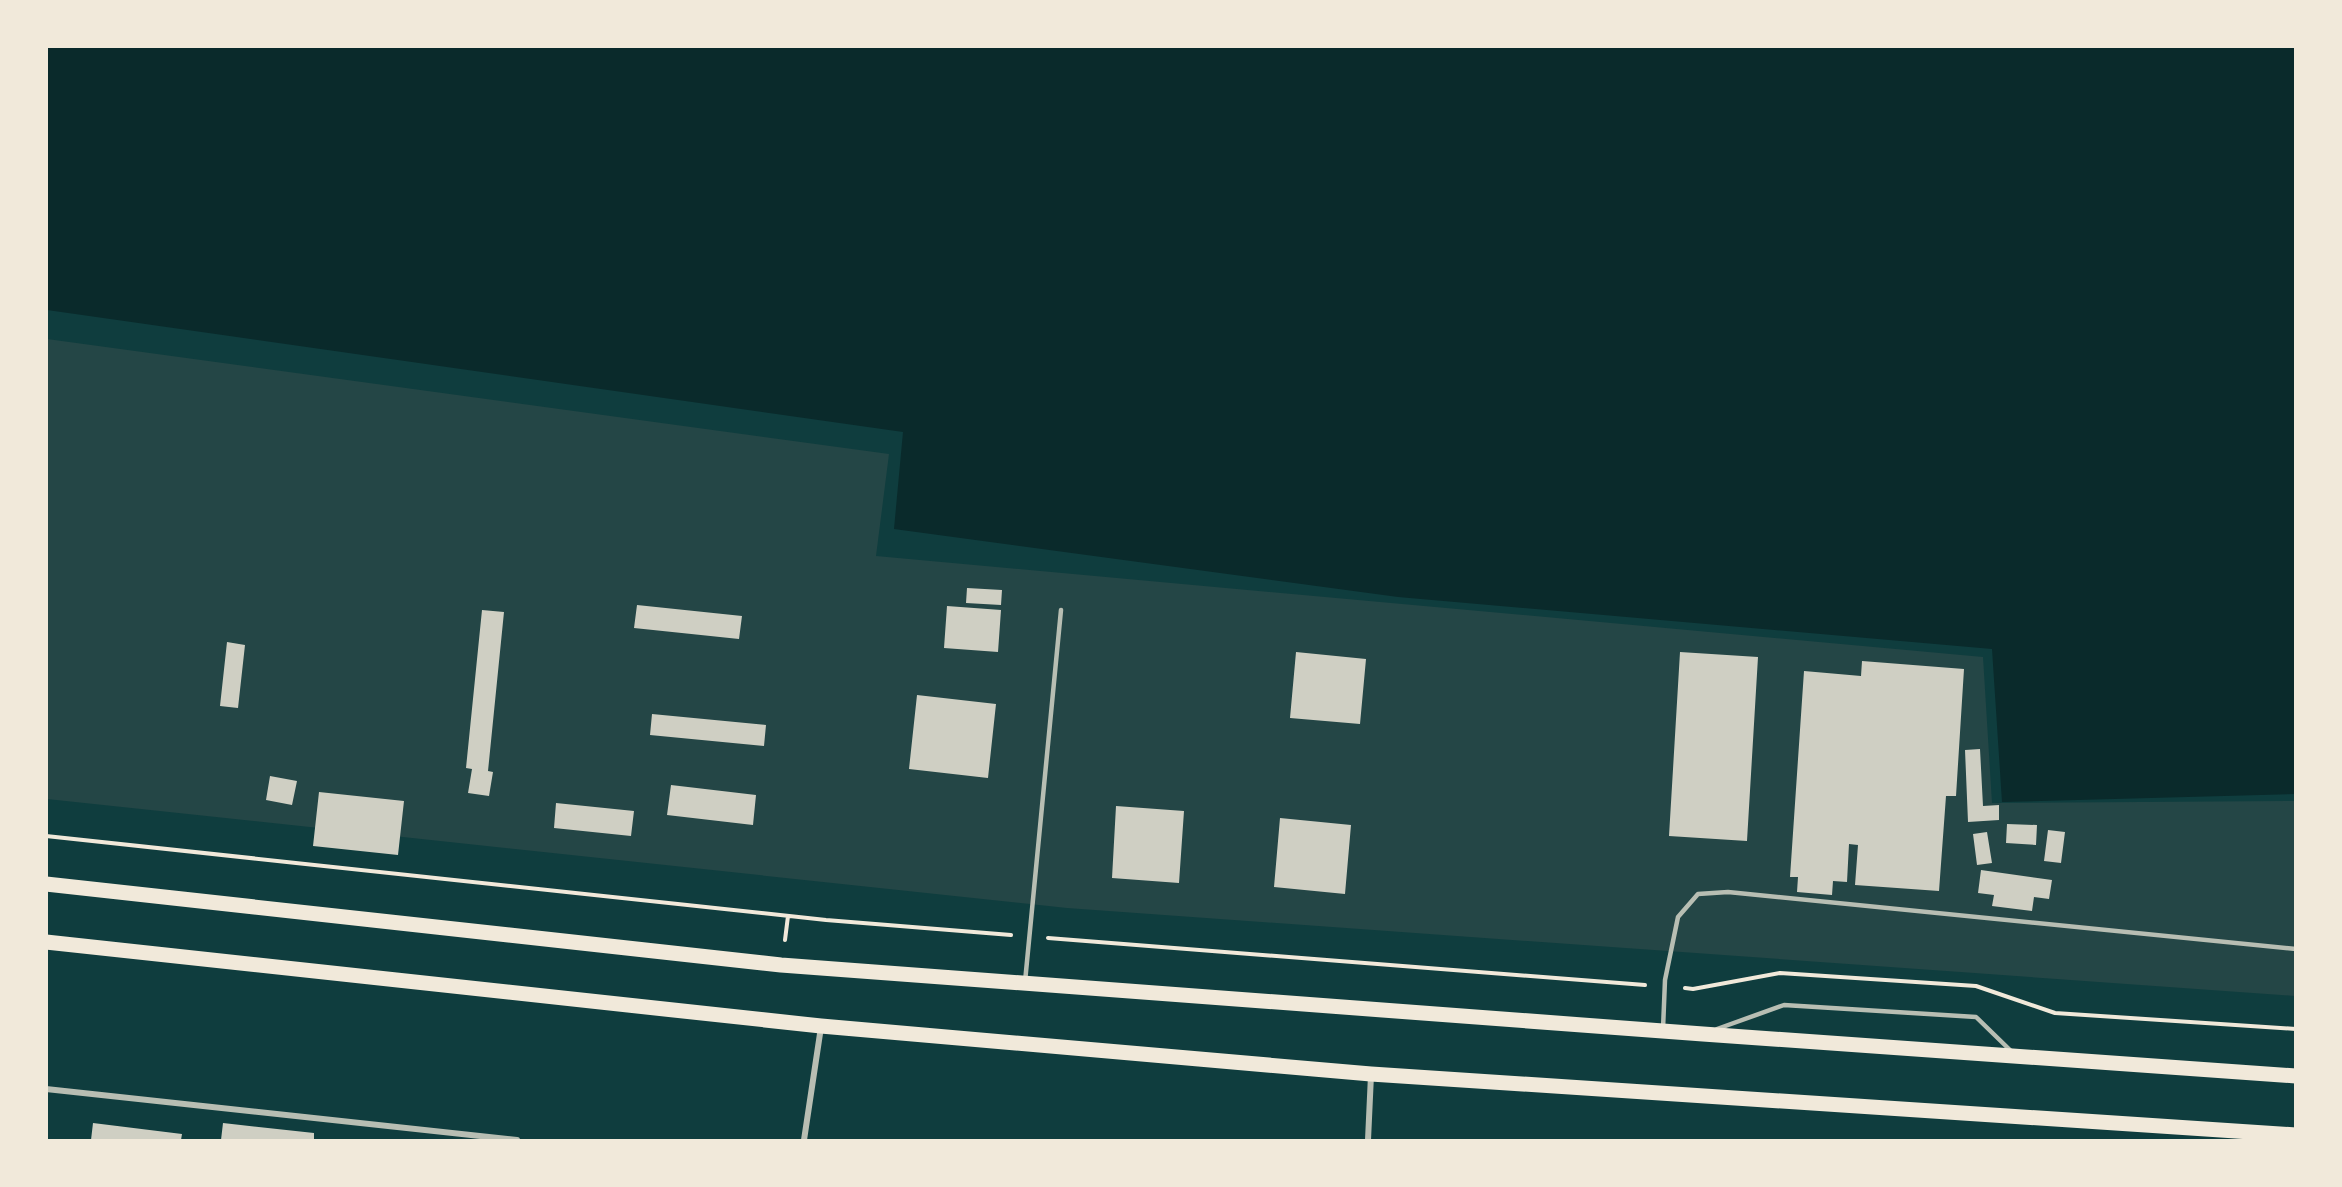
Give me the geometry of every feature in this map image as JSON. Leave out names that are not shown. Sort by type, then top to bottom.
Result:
[{"type":"main road","points":[[46,884],[781,965],[1663,1032],[2295,1076]]},
{"type":"main road","points":[[46,942],[821,1026],[1371,1074],[2283,1137],[2295,1136]]},
{"type":"street","points":[[804,1140],[821,1026]]},
{"type":"street","points":[[1368,1140],[1371,1074]]},
{"type":"street","points":[[46,1089],[517,1140]]},
{"type":"lane","points":[[1024,985],[1061,610]]},
{"type":"lane","points":[[1663,1032],[1665,987],[1678,917],[1698,894],[1740,893],[2295,949]]},
{"type":"lane","points":[[1703,1034],[1784,1005],[1976,1017],[2017,1057]]},
{"type":"path","points":[[46,836],[826,920],[1693,989],[1780,973],[1976,986],[2055,1013],[2295,1029]]},
{"type":"shaded area","points":[[47,46],[2295,47],[2295,794],[2002,802],[1992,649],[1398,597],[894,529],[903,432],[47,310]]},
{"type":"shaded area","points":[[47,339],[889,454],[876,556],[1983,657],[1992,803],[2295,801],[2295,996],[1067,908],[47,799]]},
{"type":"building","points":[[967,588],[1002,590],[1001,605],[966,603]]},
{"type":"building","points":[[637,605],[742,616],[739,639],[634,628]]},
{"type":"building","points":[[947,606],[1001,610],[998,652],[944,648]]},
{"type":"building","points":[[482,610],[504,612],[488,771],[493,772],[489,796],[468,793],[472,769],[466,768]]},
{"type":"building","points":[[227,642],[245,645],[238,708],[220,706]]},
{"type":"building","points":[[1296,652],[1366,659],[1360,724],[1290,718]]},
{"type":"building","points":[[1680,652],[1758,657],[1747,841],[1669,836]]},
{"type":"building","points":[[1862,661],[1964,669],[1956,796],[1946,796],[1939,891],[1855,885],[1858,845],[1849,844],[1847,882],[1833,881],[1832,895],[1797,892],[1798,877],[1790,877],[1804,671],[1861,676]]},
{"type":"building","points":[[917,695],[996,704],[988,778],[909,769]]},
{"type":"building","points":[[652,714],[766,725],[764,746],[650,735]]},
{"type":"building","points":[[1980,749],[1983,806],[1999,805],[1999,820],[1968,822],[1965,750]]},
{"type":"building","points":[[270,776],[297,781],[292,805],[266,800]]},
{"type":"building","points":[[671,785],[756,795],[753,825],[667,815]]},
{"type":"building","points":[[319,792],[404,801],[398,855],[313,846]]},
{"type":"building","points":[[556,803],[634,811],[631,836],[554,828]]},
{"type":"building","points":[[1116,806],[1184,811],[1179,883],[1112,878]]},
{"type":"building","points":[[1280,818],[1351,825],[1345,894],[1274,887]]},
{"type":"building","points":[[2007,824],[2037,825],[2036,845],[2006,843]]},
{"type":"building","points":[[2048,830],[2065,832],[2061,863],[2044,861]]},
{"type":"building","points":[[1987,832],[1992,863],[1977,865],[1973,834]]},
{"type":"building","points":[[1981,870],[2052,880],[2049,899],[2034,897],[2032,911],[1992,906],[1994,895],[1978,893]]},
{"type":"building","points":[[93,1123],[182,1134],[181,1140],[91,1140]]},
{"type":"building","points":[[223,1123],[314,1133],[314,1140],[221,1140]]}]
